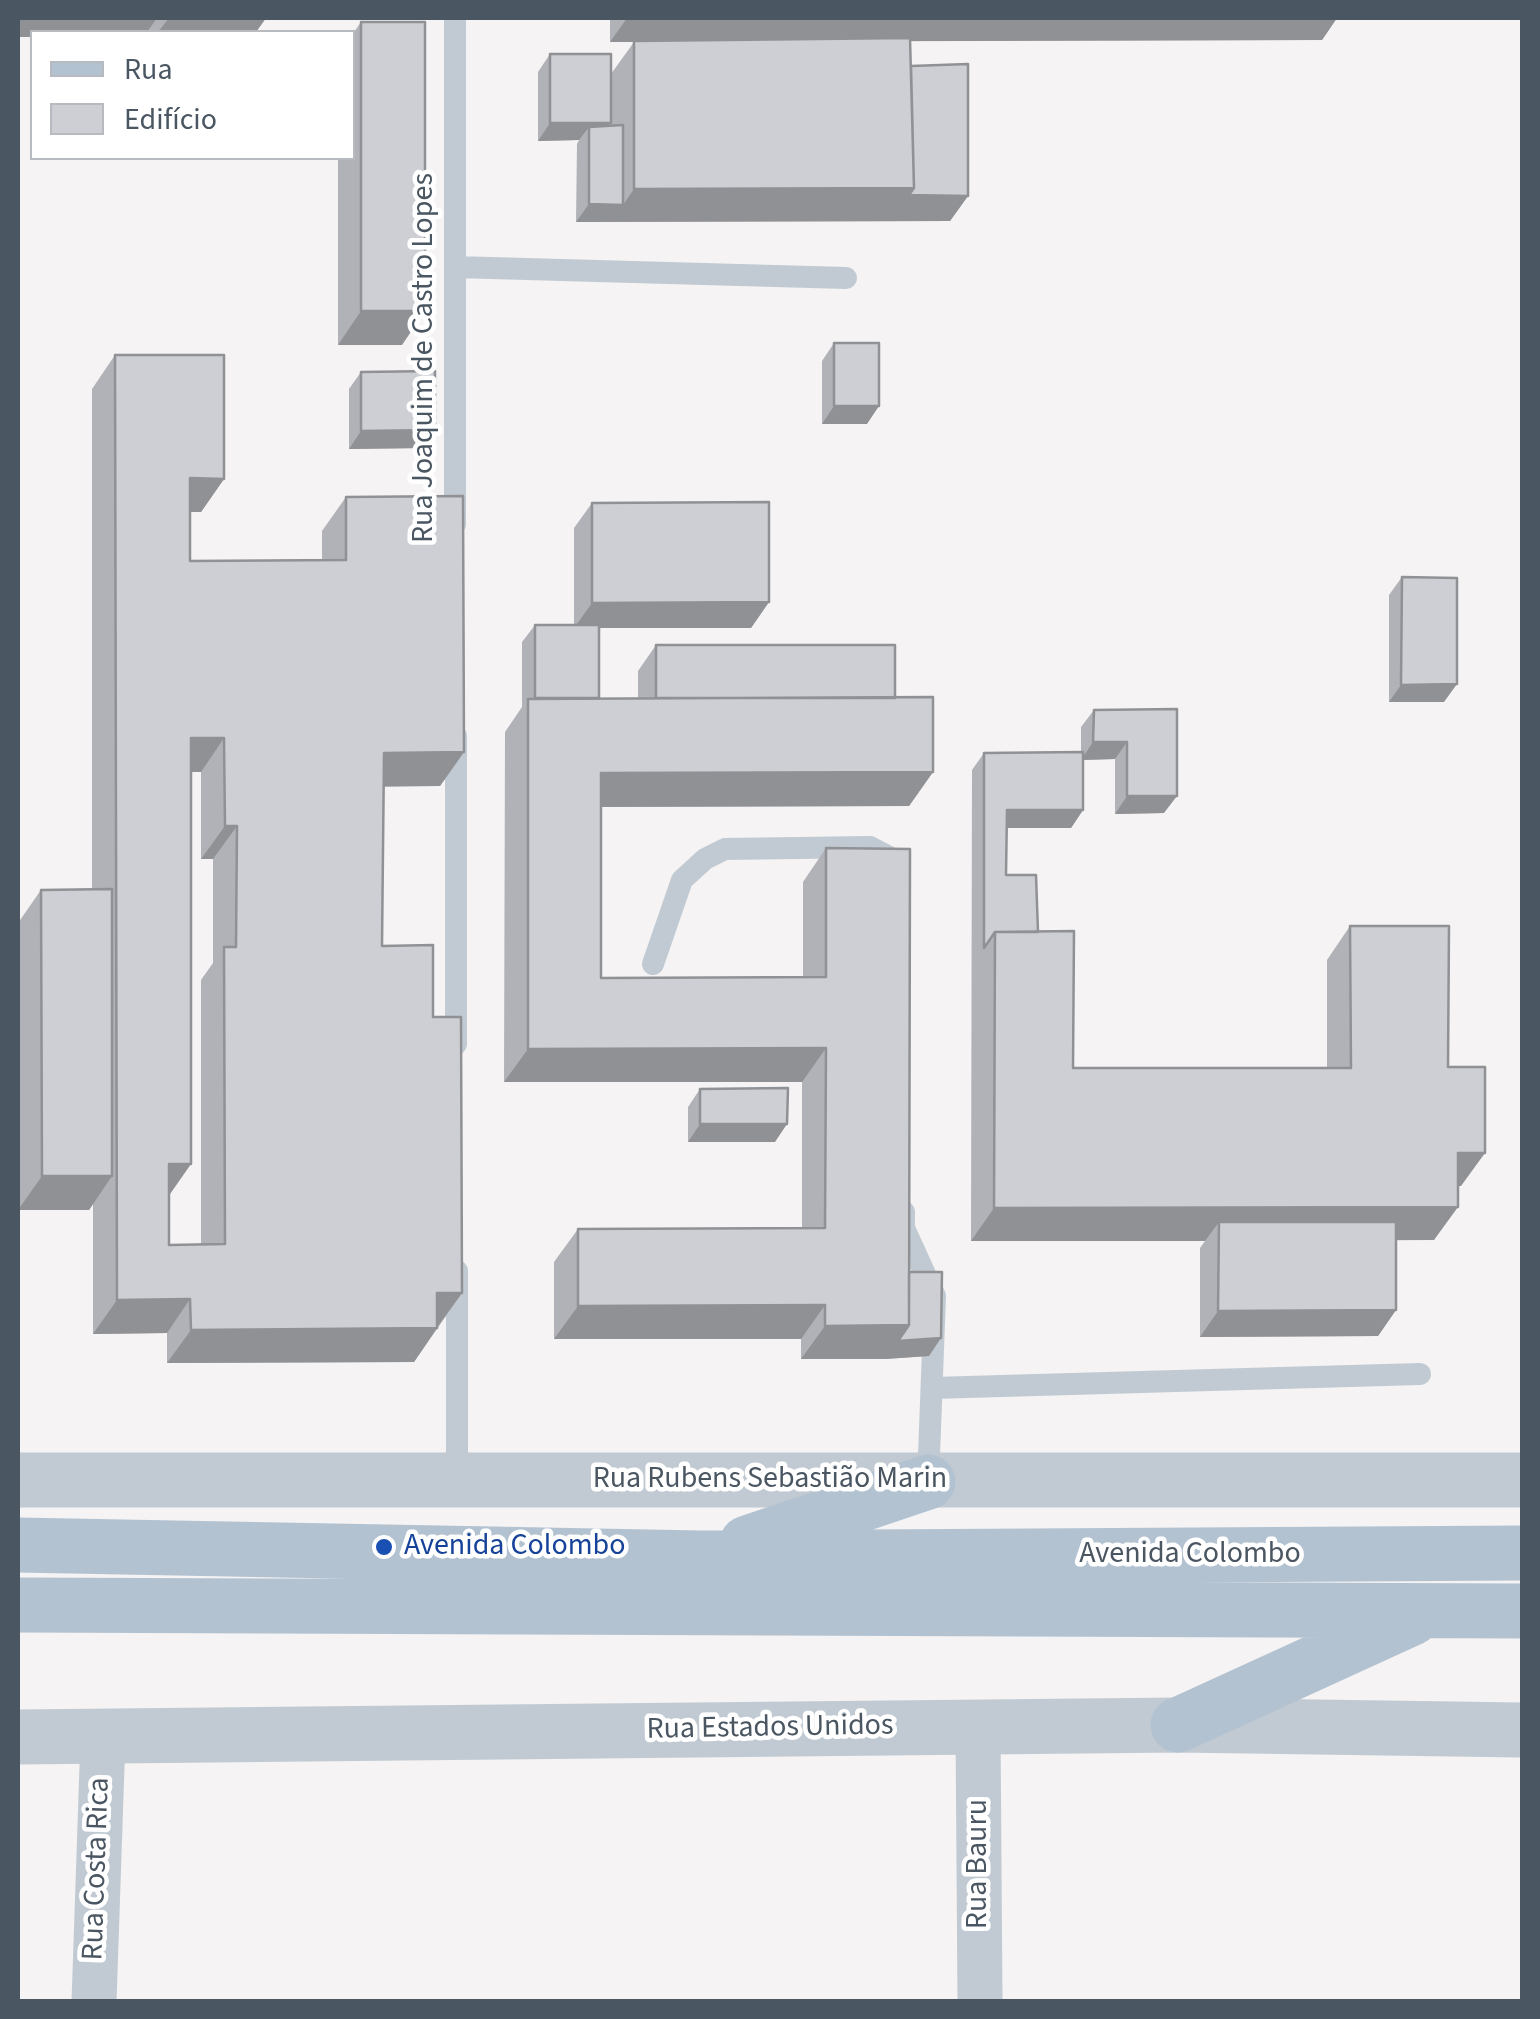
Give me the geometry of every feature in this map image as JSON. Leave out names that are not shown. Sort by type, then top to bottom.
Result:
[{"type":"main road","points":[[701,1558],[928,1482]]},
{"type":"main road","name":"Avenida Colombo","points":[[18,1545],[701,1558],[1522,1553]]},
{"type":"main road","name":"Avenida Colombo","points":[[22,1607],[1522,1611]]},
{"type":"main road","points":[[1178,1725],[1425,1612]]},
{"type":"street","name":"Rua Rubens Sebastião Marin","points":[[18,1480],[1522,1480]]},
{"type":"street","name":"Rua Estados Unidos","points":[[18,1737],[1178,1725],[1522,1730]]},
{"type":"street","name":"Rua Bauru","points":[[978,1727],[980,2002]]},
{"type":"street","name":"Rua Costa Rica","points":[[94,2002],[103,1737]]},
{"type":"lane","name":"Rua Joaquim de Castro Lopes","points":[[455,18],[456,545]]},
{"type":"lane","points":[[455,267],[846,278]]},
{"type":"lane","points":[[456,704],[456,1061]]},
{"type":"lane","points":[[652,964],[682,880],[705,859],[725,848],[870,847],[895,860],[898,890]]},
{"type":"lane","points":[[904,1188],[904,1228],[935,1296],[928,1482]]},
{"type":"lane","points":[[456,1240],[457,1478]]},
{"type":"lane","points":[[932,1388],[1420,1374]]},
{"type":"building","points":[[361,22],[425,22],[425,311],[361,311]]},
{"type":"building","points":[[910,38],[914,188],[634,189],[634,41]]},
{"type":"building","points":[[550,54],[611,54],[611,123],[550,123]]},
{"type":"building","points":[[968,64],[968,196],[909,195],[914,188],[911,66]]},
{"type":"building","points":[[623,125],[623,205],[589,204],[589,127]]},
{"type":"building","points":[[834,343],[879,343],[879,406],[834,406]]},
{"type":"building","points":[[115,355],[224,355],[224,479],[190,478],[190,561],[346,560],[346,497],[463,496],[464,752],[384,753],[382,946],[433,945],[433,1017],[461,1017],[462,1293],[437,1293],[437,1328],[191,1330],[190,1299],[117,1300]],"holes":[[[191,738],[224,738],[225,826],[237,826],[236,947],[224,947],[225,1244],[169,1245],[169,1164],[191,1164]]]},
{"type":"building","points":[[435,371],[435,430],[361,431],[361,372]]},
{"type":"building","points":[[769,502],[769,602],[592,603],[592,503]]},
{"type":"building","points":[[1402,577],[1457,578],[1457,684],[1401,685]]},
{"type":"building","points":[[535,625],[599,625],[599,698],[535,698]]},
{"type":"building","points":[[656,645],[895,645],[895,698],[656,698]]},
{"type":"building","points":[[933,697],[933,772],[601,773],[601,978],[826,977],[826,848],[910,849],[909,1325],[825,1326],[825,1305],[578,1306],[578,1229],[825,1228],[826,1048],[528,1049],[528,699]]},
{"type":"building","points":[[1177,709],[1177,796],[1127,796],[1127,742],[1093,742],[1094,710]]},
{"type":"building","points":[[1083,752],[1083,810],[1007,810],[1006,875],[1036,875],[1038,932],[995,932],[984,948],[984,753]]},
{"type":"building","points":[[112,889],[112,1176],[42,1176],[41,890]]},
{"type":"building","points":[[1350,926],[1449,926],[1448,1067],[1485,1067],[1485,1153],[1458,1153],[1458,1207],[994,1208],[995,932],[1074,931],[1073,1068],[1351,1068]]},
{"type":"building","points":[[788,1088],[787,1124],[700,1124],[700,1089]]},
{"type":"building","points":[[1219,1222],[1396,1222],[1396,1310],[1218,1311]]},
{"type":"building","points":[[909,1272],[942,1272],[941,1338],[898,1341],[909,1325]]},
{"type":"place","name":"Avenida Colombo","points":[[384,1547]]}]
